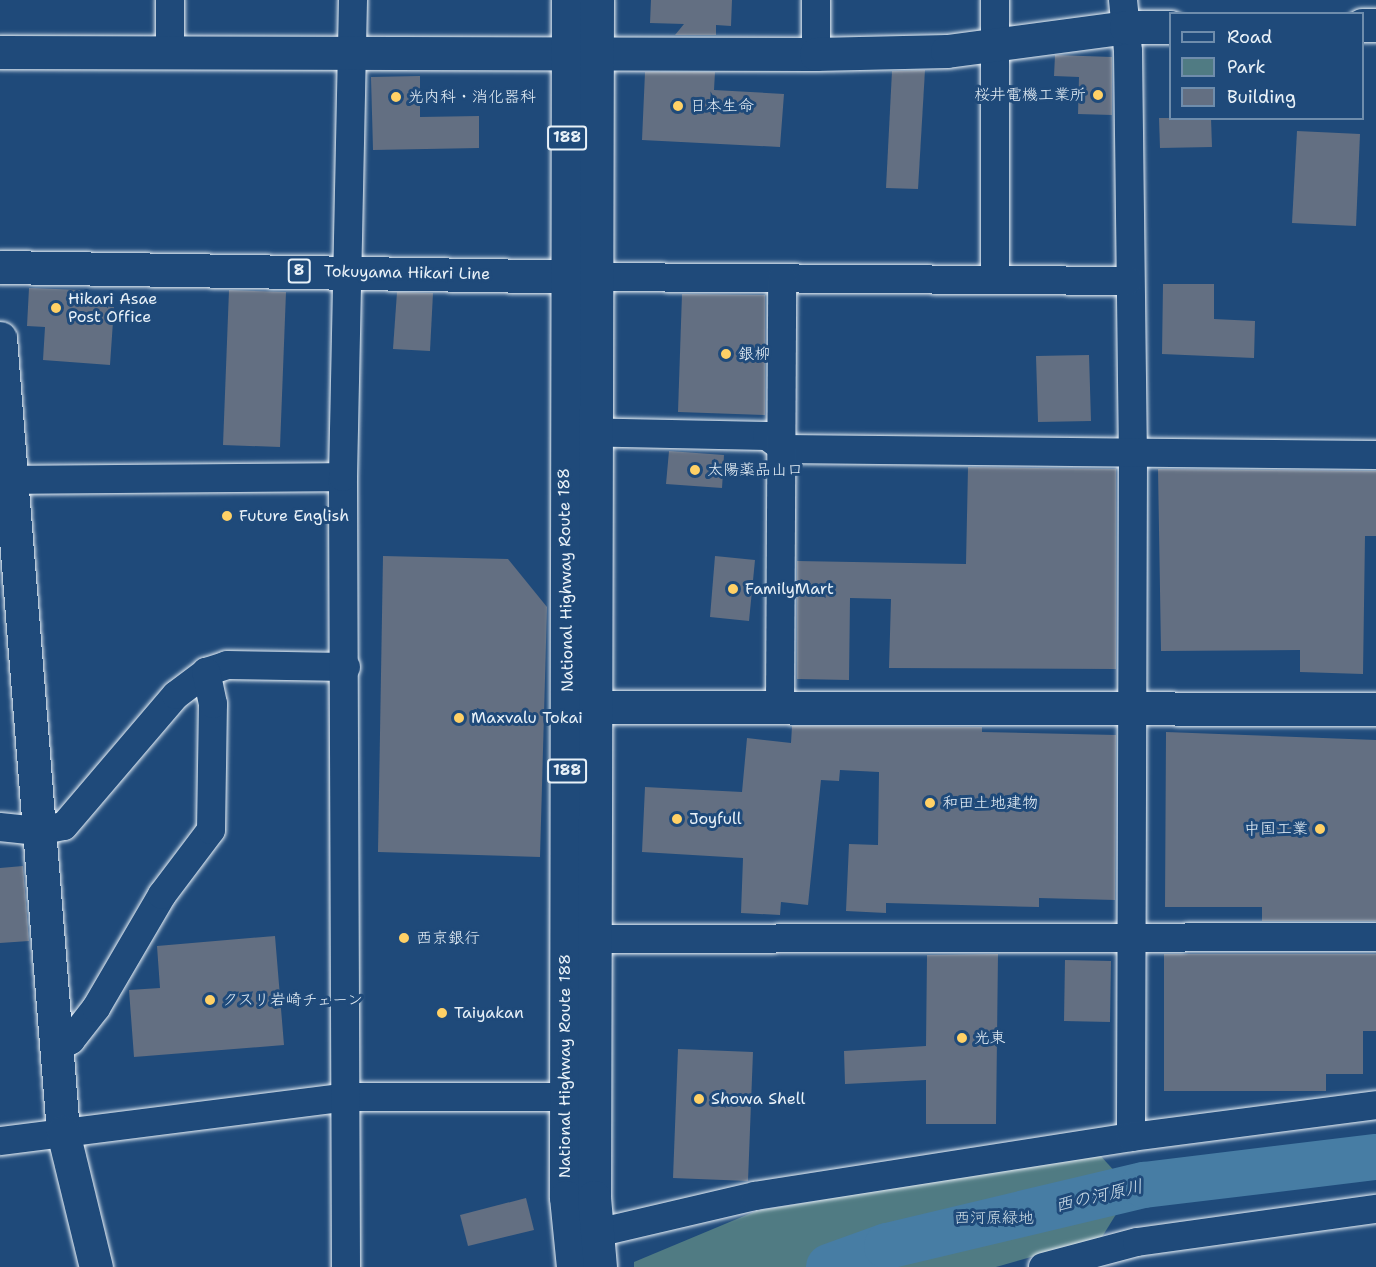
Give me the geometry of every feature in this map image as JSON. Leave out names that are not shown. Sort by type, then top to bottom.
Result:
[{"type":"main road","name":"National Highway Route 188","points":[[568,0],[582,53],[598,277],[597,433],[582,707],[580,1097],[600,1267]]},
{"type":"main road","name":"National Highway Route 188","points":[[582,707],[564,431],[565,276],[582,53],[597,0]]},
{"type":"main road","points":[[0,52],[353,51],[816,54],[947,51],[1124,14],[1169,27]]},
{"type":"main road","name":"Tokuyama Hikari Line","points":[[0,267],[598,277]]},
{"type":"main road","points":[[0,338],[63,1132],[96,1267]]},
{"type":"main road","points":[[582,707],[780,705],[1376,708]]},
{"type":"main road","name":"National Highway Route 188","points":[[573,1267],[566,1197],[580,1097]]},
{"type":"main road","points":[[582,1267],[597,1233]]},
{"type":"street","points":[[170,0],[170,52]]},
{"type":"street","points":[[346,1267],[343,477],[353,0]]},
{"type":"street","points":[[816,0],[816,54]]},
{"type":"street","points":[[994,0],[995,279]]},
{"type":"street","points":[[1124,14],[1133,453],[1132,707],[1135,936],[1131,1137]]},
{"type":"street","points":[[598,277],[1128,281]]},
{"type":"street","points":[[780,705],[784,449],[782,279]]},
{"type":"street","points":[[564,431],[767,436],[784,449],[1376,454]]},
{"type":"street","points":[[12,480],[343,477]]},
{"type":"street","points":[[0,826],[38,831],[64,825],[176,695],[206,672],[227,665],[345,668]]},
{"type":"street","points":[[56,1048],[71,1040],[96,1008],[162,895],[211,830],[213,704],[206,672]]},
{"type":"street","points":[[580,939],[1376,937]]},
{"type":"street","points":[[0,1141],[347,1097],[580,1097]]},
{"type":"street","points":[[597,1233],[755,1196],[1131,1137],[1376,1105]]},
{"type":"street","points":[[1043,1267],[1138,1255],[1376,1209]]},
{"type":"green space","name":"西河原緑地","points":[[1098,1153],[1118,1175],[1123,1203],[1102,1237],[996,1267],[634,1267],[634,1262],[756,1211]]},
{"type":"building","points":[[651,0],[732,0],[731,26],[716,25],[716,35],[675,35],[684,24],[650,23]]},
{"type":"building","name":"桜井電機工業所","points":[[1055,55],[1112,57],[1112,115],[1078,114],[1079,77],[1054,76]]},
{"type":"building","points":[[925,70],[918,189],[886,188],[892,71]]},
{"type":"building","points":[[645,72],[715,72],[714,90],[784,94],[780,147],[642,140]]},
{"type":"building","name":"光内科・消化器科","points":[[420,76],[420,117],[479,116],[479,148],[373,150],[371,77]]},
{"type":"building","points":[[1159,118],[1211,120],[1212,147],[1160,148]]},
{"type":"building","points":[[1297,131],[1360,134],[1356,226],[1292,223]]},
{"type":"building","points":[[1163,284],[1214,284],[1214,319],[1255,321],[1254,358],[1162,354]]},
{"type":"building","points":[[29,288],[82,290],[81,304],[114,307],[110,365],[43,360],[45,327],[27,326]]},
{"type":"building","points":[[229,290],[286,292],[280,447],[223,445]]},
{"type":"building","points":[[397,292],[433,293],[430,351],[393,349]]},
{"type":"building","name":"銀柳","points":[[682,294],[765,295],[765,415],[678,412]]},
{"type":"building","points":[[1089,355],[1091,421],[1038,422],[1036,356]]},
{"type":"building","name":"太陽薬品山口","points":[[669,451],[724,455],[722,488],[666,484]]},
{"type":"building","points":[[968,467],[1116,469],[1116,669],[889,668],[891,599],[850,598],[849,680],[797,679],[797,561],[966,564]]},
{"type":"building","points":[[1158,469],[1376,471],[1376,536],[1365,536],[1363,674],[1300,672],[1300,650],[1161,651]]},
{"type":"building","points":[[383,556],[508,559],[547,607],[540,857],[378,852]]},
{"type":"building","points":[[715,556],[755,560],[749,621],[710,617]]},
{"type":"building","points":[[792,726],[982,727],[982,732],[1116,735],[1115,900],[1039,898],[1039,907],[886,903],[886,913],[846,911],[849,844],[878,845],[879,772],[840,770],[839,781],[821,780],[808,905],[781,902],[780,915],[741,913],[743,858],[642,852],[645,787],[742,792],[747,738],[791,743]]},
{"type":"building","points":[[1166,732],[1376,740],[1376,921],[1262,921],[1262,907],[1165,907]]},
{"type":"building","points":[[23,866],[29,941],[0,943],[0,868]]},
{"type":"building","points":[[275,936],[284,1045],[134,1057],[129,990],[160,988],[157,946]]},
{"type":"building","name":"光東","points":[[998,954],[996,1124],[926,1124],[926,1080],[845,1084],[844,1051],[926,1046],[927,955]]},
{"type":"building","points":[[1164,954],[1376,954],[1376,1031],[1363,1031],[1363,1074],[1326,1074],[1326,1091],[1164,1091]]},
{"type":"building","points":[[1065,960],[1111,961],[1110,1022],[1064,1021]]},
{"type":"building","points":[[678,1049],[753,1052],[748,1181],[673,1178]]},
{"type":"building","points":[[526,1198],[534,1230],[468,1246],[460,1215]]},
{"type":"waterway","name":"西の河原川","points":[[829,1267],[887,1246],[1144,1185],[1376,1157]]},
{"type":"place","name":"桜井電機工業所","points":[[1098,95]]},
{"type":"place","name":"光内科・消化器科","points":[[396,97]]},
{"type":"place","name":"日本生命","points":[[678,106]]},
{"type":"place","name":"Hikari Asae Post Office","points":[[56,308]]},
{"type":"place","name":"銀柳","points":[[726,354]]},
{"type":"place","name":"太陽薬品山口","points":[[695,470]]},
{"type":"place","name":"Future English","points":[[227,516]]},
{"type":"place","name":"FamilyMart","points":[[733,589]]},
{"type":"place","name":"Maxvalu Tokai","points":[[459,718]]},
{"type":"place","name":"和田土地建物","points":[[930,803]]},
{"type":"place","name":"Joyfull","points":[[677,819]]},
{"type":"place","name":"中国工業","points":[[1320,829]]},
{"type":"place","name":"西京銀行","points":[[404,938]]},
{"type":"place","name":"クスリ岩崎チェーン","points":[[210,1000]]},
{"type":"place","name":"Taiyakan","points":[[442,1013]]},
{"type":"place","name":"光東","points":[[962,1038]]},
{"type":"place","name":"Showa Shell","points":[[699,1099]]}]
